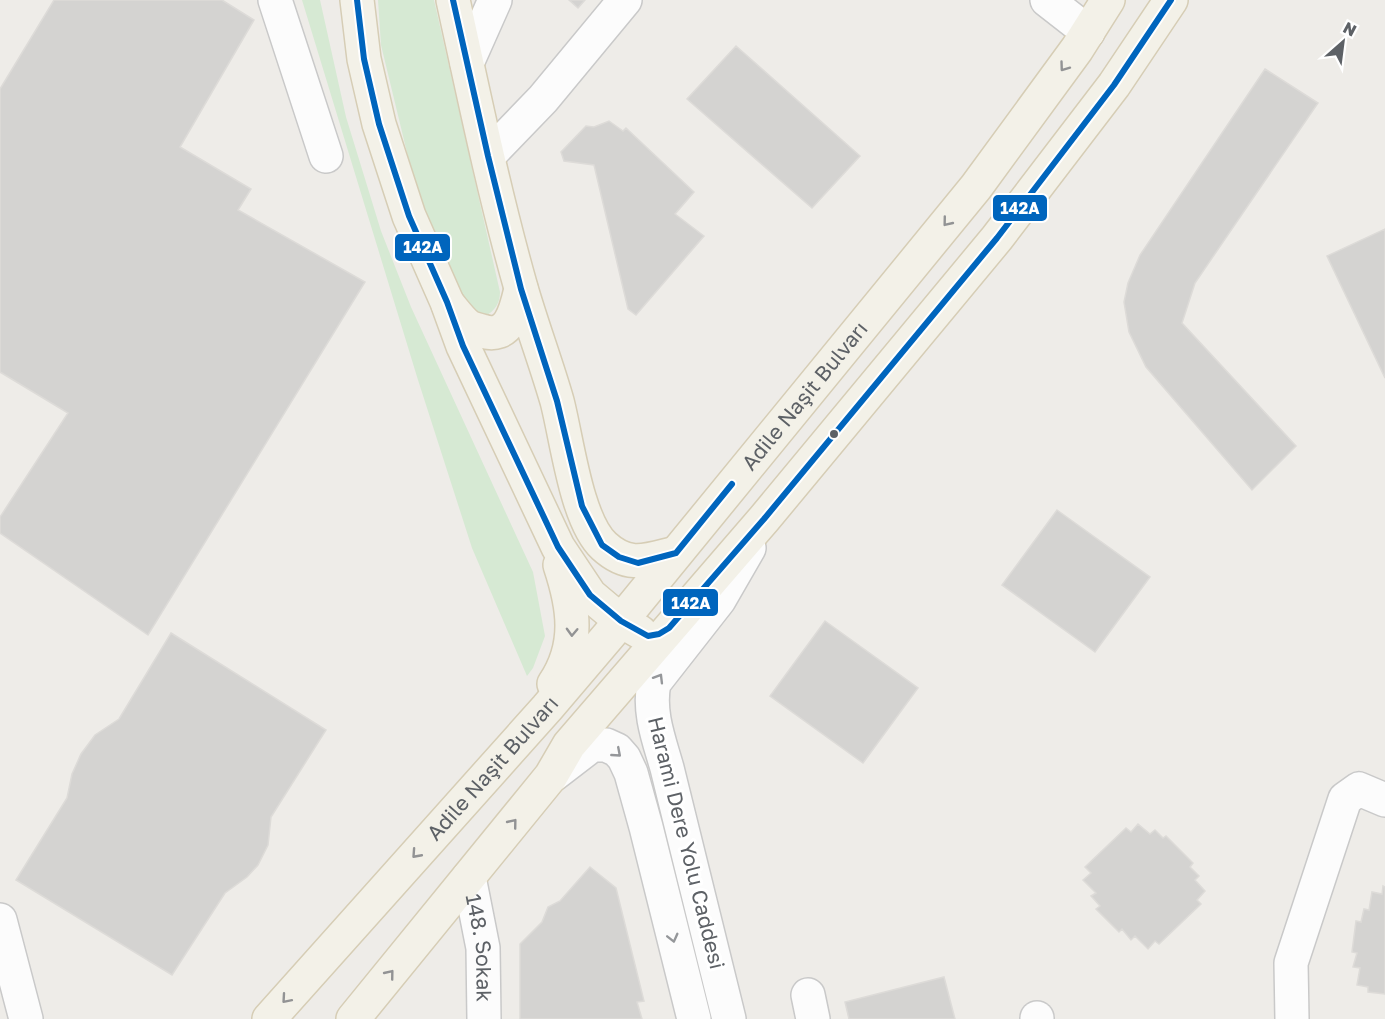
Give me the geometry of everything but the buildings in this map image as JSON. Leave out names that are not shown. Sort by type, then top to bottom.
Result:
[{"type":"main road","points":[[357,0],[364,59],[378,124],[409,216],[447,302],[463,346],[552,534],[577,578],[590,595],[621,621],[648,636],[659,634],[669,628]]},
{"type":"main road","points":[[453,0],[521,289],[557,401],[582,506],[602,545],[619,557],[638,562],[676,553]]},
{"type":"main road","name":"Adile Naşit Bulvarı","points":[[269,1019],[516,743],[621,621],[976,187],[1088,32],[1108,0]]},
{"type":"main road","name":"Adile Naşit Bulvarı","points":[[353,1019],[551,776],[569,745],[764,519],[997,238],[1114,85],[1171,0]]},
{"type":"main road","points":[[447,302],[468,326],[485,332],[498,333],[508,325],[516,310],[521,289]]},
{"type":"main road","points":[[516,743],[560,675],[572,642],[573,622],[568,588],[552,534]]},
{"type":"street","points":[[275,0],[326,156]]},
{"type":"street","points":[[467,63],[495,0]]},
{"type":"street","points":[[488,156],[543,99],[625,0]]},
{"type":"street","points":[[1047,0],[1088,32]]},
{"type":"street","name":"Harami Dere Yolu Caddesi","points":[[729,1019],[668,768],[657,733],[651,698],[654,683],[719,600],[764,519]]},
{"type":"street","name":"Harami Dere Yolu Caddesi","points":[[551,776],[592,745],[606,745],[616,750],[624,758],[631,773],[643,816],[694,1019]]},
{"type":"street","points":[[1292,1019],[1291,963],[1345,799],[1359,789],[1385,800]]},
{"type":"street","name":"148. Sokak","points":[[469,877],[483,948],[484,1019]]},
{"type":"street","points":[[0,920],[26,1019]]},
{"type":"green space","points":[[302,0],[320,0],[346,117],[381,231],[411,307],[533,572],[545,636],[533,668],[527,676],[472,548]]},
{"type":"green space","points":[[378,0],[434,0],[500,292],[496,306],[485,316],[466,309],[418,198],[381,45]]},
{"type":"transit line","name":"142A","points":[[357,0],[364,59],[379,124],[409,216],[447,302],[463,346],[558,547],[590,595],[621,621],[648,636],[659,634],[669,628],[764,519],[997,238],[1114,85],[1171,0]]},
{"type":"transit line","name":"142A","points":[[453,0],[521,289],[557,401],[582,506],[602,545],[619,557],[638,563],[676,553],[732,484]]}]
